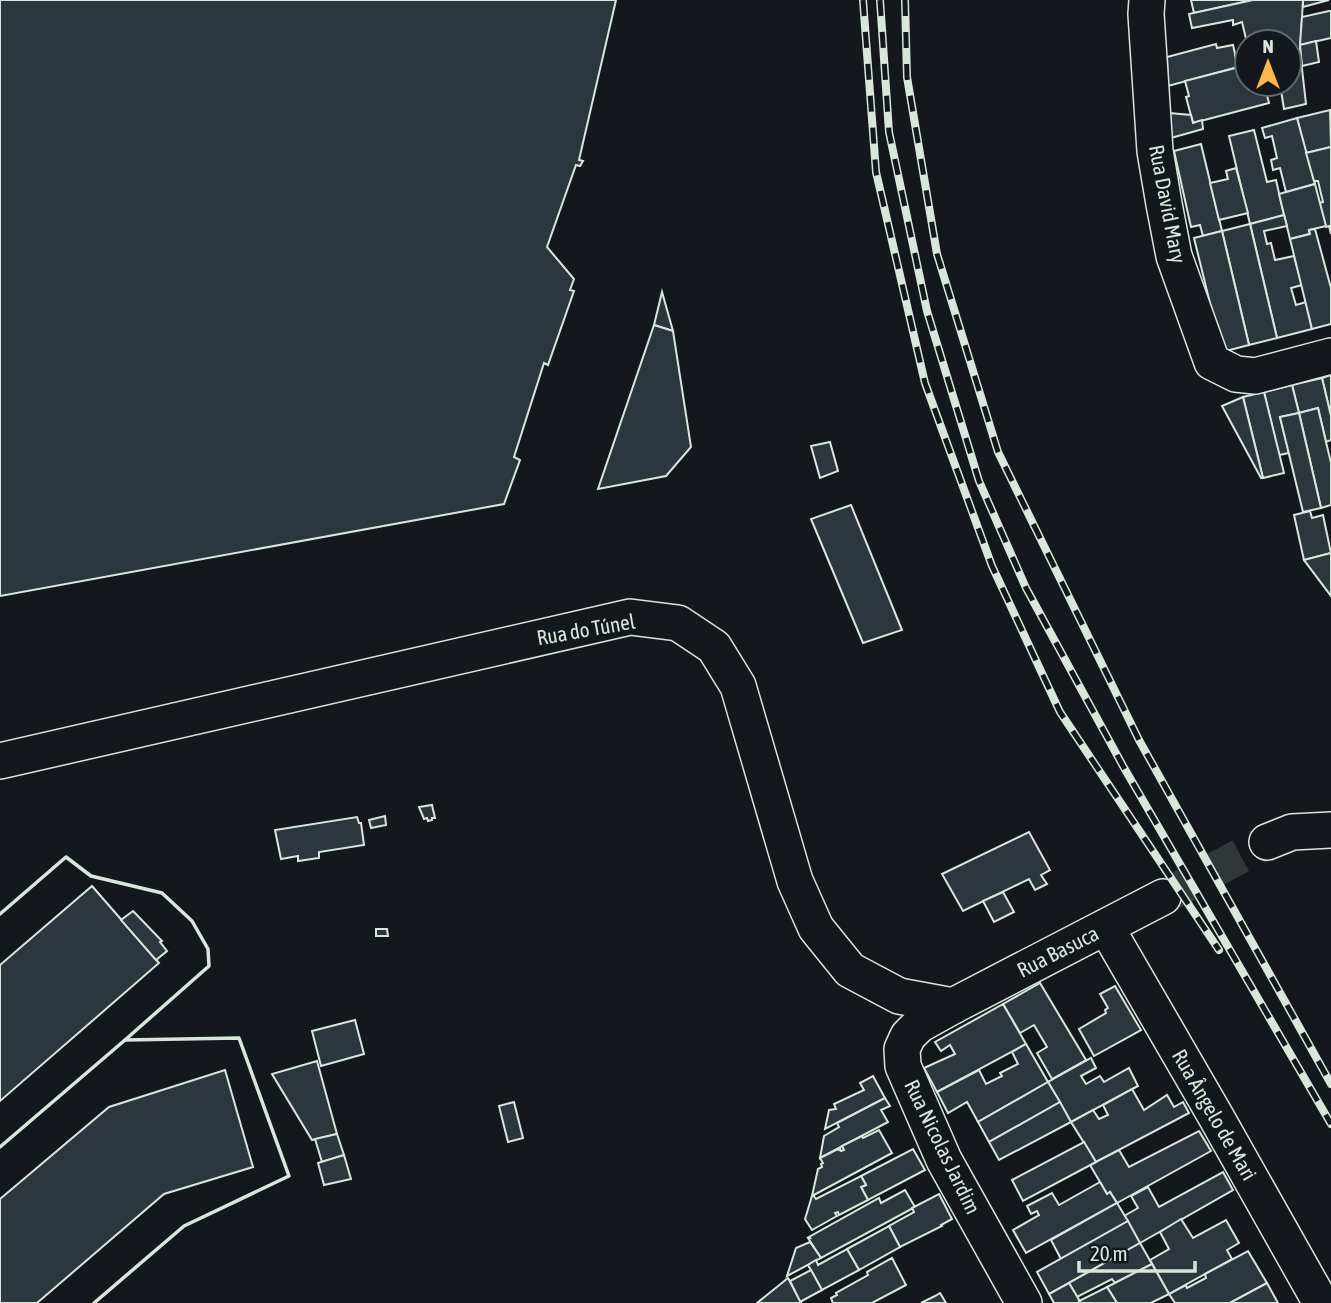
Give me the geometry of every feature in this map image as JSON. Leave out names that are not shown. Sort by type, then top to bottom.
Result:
[{"type":"street","name":"Rua David Mary","points":[[1147,0],[1155,151],[1164,204],[1174,256],[1212,362],[1236,374],[1255,376],[1331,356]]},
{"type":"street","name":"Rua do Túnel","points":[[0,761],[630,617],[678,623],[714,647],[738,686],[795,881],[816,928],[850,970],[899,996],[953,1006]]},
{"type":"street","points":[[1267,842],[1292,832],[1331,830]]},
{"type":"street","name":"Rua Basuca","points":[[953,1006],[1163,897]]},
{"type":"street","name":"Rua Ângelo de Mari","points":[[1106,927],[1321,1303]]},
{"type":"street","name":"Rua Nicolas Jardim","points":[[953,1006],[919,1026],[908,1036],[902,1049],[903,1066],[944,1160],[1024,1303]]},
{"type":"building","points":[[0,0],[616,0],[579,160],[583,161],[580,166],[576,165],[547,247],[574,279],[570,290],[574,291],[548,365],[544,363],[514,457],[520,460],[504,504],[0,596]]},
{"type":"building","points":[[1191,0],[1253,0],[1194,13]]},
{"type":"building","points":[[1253,0],[1303,0],[1301,28],[1243,28],[1242,22],[1233,25],[1233,20],[1192,28],[1189,14]]},
{"type":"building","points":[[1303,0],[1329,0],[1303,7]]},
{"type":"building","points":[[1331,11],[1331,38],[1303,44],[1302,17]]},
{"type":"building","points":[[1316,41],[1319,62],[1303,66],[1303,44]]},
{"type":"building","points":[[1216,44],[1217,48],[1233,45],[1233,68],[1168,86],[1167,57]]},
{"type":"building","points":[[1233,69],[1233,98],[1268,98],[1269,103],[1193,123],[1185,81]]},
{"type":"building","points":[[1303,78],[1306,104],[1284,109],[1282,98],[1303,98]]},
{"type":"building","points":[[1330,110],[1331,147],[1306,153],[1297,118]]},
{"type":"building","points":[[1169,113],[1191,115],[1193,123],[1202,120],[1203,129],[1171,138]]},
{"type":"building","points":[[1297,118],[1315,184],[1286,192],[1280,168],[1273,170],[1271,160],[1277,158],[1272,136],[1265,138],[1262,128]]},
{"type":"building","points":[[1254,130],[1267,182],[1276,180],[1284,215],[1250,224],[1229,136]]},
{"type":"building","points":[[1201,144],[1222,231],[1203,236],[1200,225],[1191,227],[1174,151]]},
{"type":"building","points":[[1331,147],[1331,234],[1329,226],[1326,227],[1319,203],[1323,202],[1318,181],[1314,181],[1306,153]]},
{"type":"building","points":[[1236,168],[1248,213],[1219,220],[1210,183],[1228,179],[1226,171]]},
{"type":"building","points":[[1315,184],[1326,226],[1290,239],[1279,194]]},
{"type":"building","points":[[1284,215],[1287,226],[1264,231],[1267,244],[1271,243],[1275,260],[1294,256],[1302,285],[1291,288],[1296,305],[1306,302],[1312,329],[1277,338],[1250,224]]},
{"type":"building","points":[[1250,224],[1277,338],[1249,345],[1222,231]]},
{"type":"building","points":[[1315,229],[1331,288],[1331,324],[1312,329],[1290,239],[1310,234],[1309,230]]},
{"type":"building","points":[[1222,231],[1249,345],[1222,352],[1194,238]]},
{"type":"building","points":[[662,292],[673,331],[654,325]]},
{"type":"building","points":[[654,325],[673,331],[691,447],[666,476],[598,489]]},
{"type":"building","points":[[1331,375],[1331,416],[1322,378]]},
{"type":"building","points":[[1322,378],[1331,416],[1331,440],[1326,442],[1318,408],[1299,413],[1292,385]]},
{"type":"building","points":[[1292,385],[1299,413],[1280,417],[1289,453],[1279,455],[1264,392]]},
{"type":"building","points":[[1264,392],[1284,473],[1263,478],[1243,397]]},
{"type":"building","points":[[1243,397],[1263,478],[1222,406]]},
{"type":"building","points":[[1318,408],[1331,463],[1331,505],[1321,508],[1299,413]]},
{"type":"building","points":[[1299,413],[1321,508],[1303,512],[1280,417]]},
{"type":"building","points":[[830,442],[838,471],[820,478],[811,446]]},
{"type":"building","points":[[851,505],[902,630],[863,643],[811,519]]},
{"type":"building","points":[[1310,511],[1312,518],[1323,515],[1331,553],[1304,560],[1294,515]]},
{"type":"building","points":[[1331,553],[1331,596],[1304,560]]},
{"type":"building","points":[[432,805],[435,818],[428,821],[427,818],[424,819],[419,807]]},
{"type":"building","points":[[385,816],[386,825],[371,828],[369,820]]},
{"type":"building","points":[[357,817],[361,823],[364,845],[319,852],[319,858],[298,861],[298,856],[281,859],[275,830]]},
{"type":"building","points":[[1029,832],[1050,870],[1041,875],[1047,884],[1035,890],[1029,879],[963,911],[942,874]]},
{"type":"building","points":[[92,886],[159,963],[0,1101],[0,965]]},
{"type":"building","points":[[1003,892],[1014,912],[994,922],[983,901]]},
{"type":"building","points":[[133,911],[162,941],[160,942],[167,951],[156,960],[121,920]]},
{"type":"building","points":[[376,929],[387,929],[388,936],[376,936]]},
{"type":"building","points":[[1040,983],[1086,1060],[1052,1079],[1037,1053],[1047,1047],[1034,1025],[1020,1033],[1003,1004]]},
{"type":"building","points":[[1115,986],[1141,1030],[1094,1056],[1079,1029],[1106,1013],[1108,1008],[1100,994]]},
{"type":"building","points":[[1003,1004],[1026,1044],[937,1092],[924,1068],[955,1054],[950,1045],[941,1051],[935,1042]]},
{"type":"building","points":[[355,1020],[364,1054],[321,1066],[312,1031]]},
{"type":"building","points":[[1026,1044],[1048,1082],[978,1122],[967,1102],[948,1113],[937,1092],[979,1070],[986,1084],[1002,1076],[1000,1073],[1018,1064],[1012,1052]]},
{"type":"building","points":[[1091,1058],[1096,1068],[1081,1076],[1086,1084],[1100,1076],[1104,1082],[1129,1068],[1138,1086],[1071,1122],[1048,1082]]},
{"type":"building","points":[[317,1061],[337,1134],[312,1140],[272,1074]]},
{"type":"building","points":[[225,1070],[253,1167],[164,1194],[37,1303],[0,1303],[0,1199],[109,1107]]},
{"type":"building","points":[[873,1076],[885,1098],[825,1129],[829,1110],[836,1109],[834,1104],[864,1090],[860,1083]]},
{"type":"building","points":[[1048,1082],[1060,1102],[989,1142],[978,1122]]},
{"type":"building","points":[[1132,1089],[1144,1110],[1167,1095],[1174,1107],[1183,1102],[1189,1113],[1096,1162],[1071,1122],[1093,1110],[1099,1119],[1108,1115],[1103,1105]]},
{"type":"building","points":[[885,1098],[890,1106],[881,1110],[888,1122],[820,1158],[824,1136],[839,1127],[837,1123]]},
{"type":"building","points":[[514,1102],[523,1138],[508,1142],[499,1106]]},
{"type":"building","points":[[1060,1102],[1071,1122],[999,1160],[989,1142]]},
{"type":"building","points":[[879,1130],[892,1153],[812,1196],[818,1169],[823,1163],[820,1158],[838,1149],[844,1150],[842,1146]]},
{"type":"building","points":[[1199,1131],[1211,1151],[1117,1203],[1110,1192],[1107,1194],[1090,1165],[1119,1150],[1129,1167]]},
{"type":"building","points":[[337,1134],[344,1155],[322,1162],[315,1139]]},
{"type":"building","points":[[1084,1142],[1096,1162],[1023,1201],[1012,1180]]},
{"type":"building","points":[[913,1149],[925,1170],[868,1200],[861,1187],[866,1185],[861,1176]]},
{"type":"building","points":[[344,1155],[351,1179],[324,1185],[318,1163]]},
{"type":"building","points":[[1223,1172],[1233,1190],[1140,1243],[1124,1216],[1138,1208],[1131,1196],[1148,1187],[1159,1207]]},
{"type":"building","points":[[861,1176],[866,1185],[861,1187],[868,1200],[839,1215],[838,1212],[835,1213],[837,1216],[812,1230],[805,1219],[812,1196],[816,1199]]},
{"type":"building","points":[[1100,1182],[1107,1194],[1110,1192],[1117,1203],[1026,1253],[1013,1230],[1039,1215],[1037,1211],[1031,1214],[1027,1206],[1052,1193],[1059,1205]]},
{"type":"building","points":[[905,1190],[915,1207],[821,1258],[808,1238],[879,1198],[881,1203]]},
{"type":"building","points":[[939,1194],[952,1219],[900,1247],[889,1226],[914,1212],[912,1208]]},
{"type":"building","points":[[1117,1203],[1128,1221],[1061,1259],[1051,1240]]},
{"type":"building","points":[[1181,1219],[1193,1238],[1226,1220],[1239,1243],[1227,1250],[1232,1259],[1169,1294],[1150,1260],[1169,1249],[1160,1232]]},
{"type":"building","points":[[1128,1221],[1140,1243],[1049,1294],[1037,1272]]},
{"type":"building","points":[[889,1226],[900,1247],[859,1270],[847,1249]]},
{"type":"building","points":[[810,1242],[821,1258],[787,1276],[796,1248]]},
{"type":"building","points":[[1140,1243],[1152,1264],[1115,1283],[1112,1279],[1077,1297],[1069,1283]]},
{"type":"building","points":[[847,1249],[859,1270],[822,1290],[808,1265],[816,1260],[818,1265]]},
{"type":"building","points":[[1248,1251],[1267,1283],[1230,1303],[1175,1303],[1169,1294],[1206,1278],[1205,1274]]},
{"type":"building","points":[[892,1258],[906,1285],[872,1303],[833,1303],[831,1298],[837,1295],[836,1293]]},
{"type":"building","points":[[1152,1264],[1169,1294],[1151,1303],[1117,1303],[1107,1287]]},
{"type":"building","points":[[811,1270],[822,1290],[800,1302],[790,1281]]},
{"type":"building","points":[[788,1278],[801,1303],[757,1303]]},
{"type":"building","points":[[1069,1283],[1081,1303],[1054,1303],[1049,1294]]},
{"type":"building","points":[[1267,1283],[1278,1303],[1230,1303]]},
{"type":"building","points":[[1107,1287],[1117,1303],[1079,1301]]},
{"type":"building","points":[[940,1293],[946,1303],[921,1303],[935,1296]]},
{"type":"tunnel","points":[[1163,897],[1267,842]]},
{"type":"railway","points":[[863,0],[876,172],[925,383],[992,566],[1060,712],[1219,950]]},
{"type":"railway","points":[[880,0],[889,132],[927,311],[979,481],[1026,588],[1123,766],[1331,1124]]},
{"type":"railway","points":[[905,0],[907,77],[937,254],[998,452],[1139,740],[1331,1084]]},
{"type":"wall","points":[[0,914],[66,857],[91,876],[162,893],[192,921],[208,949],[209,966],[125,1040]]},
{"type":"wall","points":[[0,1147],[125,1040],[239,1038],[289,1176],[184,1226],[94,1303]]}]
